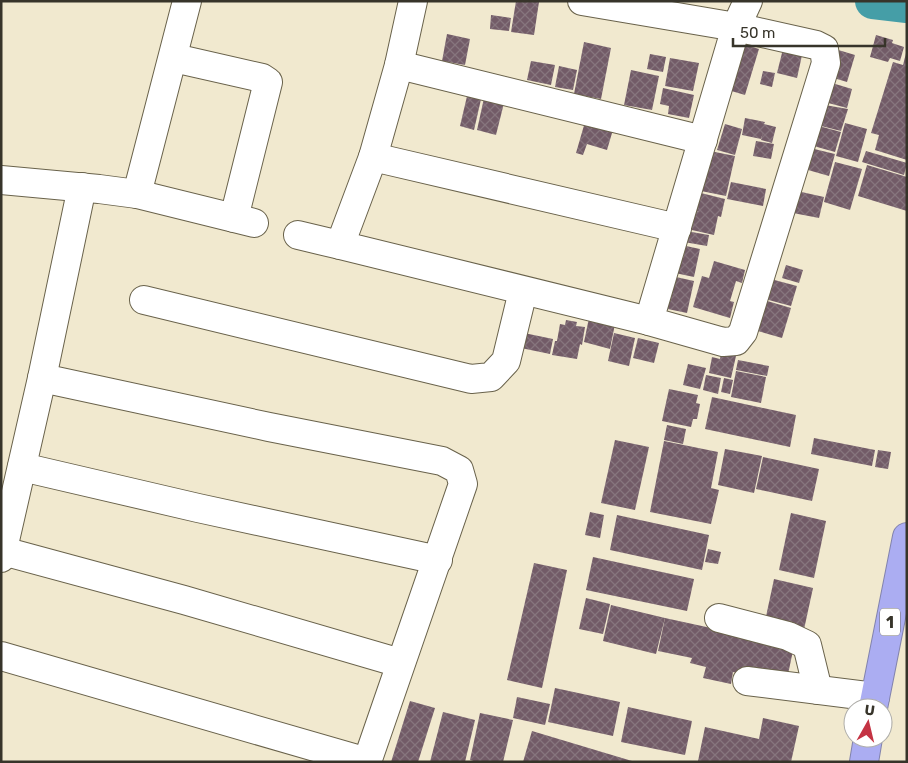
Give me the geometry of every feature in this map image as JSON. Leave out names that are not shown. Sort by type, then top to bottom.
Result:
[{"type":"highway","name":"1","points":[[875,698],[907,537]]},
{"type":"highway","points":[[864,762],[866,748]]},
{"type":"street","points":[[137,194],[174,58],[187,1]]},
{"type":"street","points":[[340,246],[373,157],[399,65],[413,1]]},
{"type":"street","points":[[298,235],[649,321],[723,342],[736,341],[743,332],[826,63],[824,49],[743,12],[582,1]]},
{"type":"street","points":[[649,321],[743,12]]},
{"type":"street","points":[[1,180],[137,194],[244,220],[268,82],[262,78],[174,58]]},
{"type":"street","points":[[399,65],[703,140]]},
{"type":"street","points":[[373,157],[677,228]]},
{"type":"street","points":[[82,187],[22,467],[6,509],[2,554],[193,603],[400,663]]},
{"type":"street","points":[[144,300],[471,379],[491,377],[506,361],[523,290]]},
{"type":"street","points":[[1,656],[367,762],[463,484],[459,470],[442,461],[269,427],[42,378]]},
{"type":"street","points":[[22,467],[198,508],[438,560]]},
{"type":"street","points":[[719,618],[788,636],[807,645],[818,690]]},
{"type":"street","points":[[747,681],[818,690],[852,698]]},
{"type":"building","points":[[516,1],[539,2],[534,35],[511,32]]},
{"type":"building","points":[[491,15],[511,18],[509,31],[490,29]]},
{"type":"building","points":[[447,34],[470,39],[465,65],[442,61]]},
{"type":"building","points":[[876,35],[893,40],[892,43],[904,47],[900,61],[890,58],[888,62],[870,57]]},
{"type":"building","points":[[785,41],[804,46],[797,78],[777,73]]},
{"type":"building","points":[[584,42],[611,48],[601,99],[574,94]]},
{"type":"building","points":[[743,44],[759,49],[745,95],[728,90]]},
{"type":"building","points":[[835,49],[855,55],[847,82],[827,76]]},
{"type":"building","points":[[906,53],[907,160],[875,150],[879,135],[871,133],[893,62],[903,65]]},
{"type":"building","points":[[650,54],[666,57],[663,72],[647,69]]},
{"type":"building","points":[[670,58],[699,63],[693,91],[665,86]]},
{"type":"building","points":[[531,61],[555,65],[551,85],[527,80]]},
{"type":"building","points":[[559,66],[577,70],[573,90],[555,87]]},
{"type":"building","points":[[631,70],[659,76],[652,110],[624,105]]},
{"type":"building","points":[[763,71],[775,73],[772,87],[760,84]]},
{"type":"building","points":[[832,83],[852,89],[847,108],[817,100]]},
{"type":"building","points":[[663,88],[694,95],[689,118],[668,114],[669,106],[660,104]]},
{"type":"building","points":[[468,92],[482,95],[474,130],[460,126]]},
{"type":"building","points":[[484,98],[504,103],[496,135],[477,130]]},
{"type":"building","points":[[819,104],[848,109],[841,131],[817,125]]},
{"type":"building","points":[[587,115],[615,123],[607,150],[587,144],[583,155],[576,153]]},
{"type":"building","points":[[745,118],[765,122],[764,124],[776,127],[772,143],[761,140],[763,132],[761,139],[742,135]]},
{"type":"building","points":[[808,123],[841,132],[835,152],[803,143]]},
{"type":"building","points":[[845,123],[867,129],[858,162],[836,156]]},
{"type":"building","points":[[725,124],[742,129],[735,155],[717,150]]},
{"type":"building","points":[[756,141],[774,144],[771,159],[753,156]]},
{"type":"building","points":[[806,147],[835,154],[829,176],[801,168]]},
{"type":"building","points":[[705,150],[735,156],[726,196],[696,190]]},
{"type":"building","points":[[866,151],[907,163],[904,175],[862,162]]},
{"type":"building","points":[[835,162],[862,169],[850,210],[824,202]]},
{"type":"building","points":[[867,165],[907,177],[907,211],[858,196]]},
{"type":"building","points":[[731,182],[766,189],[763,206],[727,199]]},
{"type":"building","points":[[788,189],[824,197],[819,218],[793,213]]},
{"type":"building","points":[[697,192],[725,199],[721,217],[718,216],[714,235],[683,228],[687,210],[699,212],[693,210]]},
{"type":"building","points":[[680,230],[709,235],[707,246],[678,241]]},
{"type":"building","points":[[686,246],[700,249],[694,277],[675,273],[672,256],[683,258]]},
{"type":"building","points":[[714,261],[745,270],[742,283],[736,281],[730,301],[734,302],[730,318],[693,307],[702,276],[709,278]]},
{"type":"building","points":[[786,265],[803,270],[799,283],[782,278]]},
{"type":"building","points":[[676,277],[694,281],[687,313],[658,307],[660,296],[671,298]]},
{"type":"building","points":[[767,278],[797,286],[791,306],[761,298]]},
{"type":"building","points":[[764,300],[791,308],[782,338],[747,328]]},
{"type":"building","points":[[589,318],[615,324],[610,349],[584,342]]},
{"type":"building","points":[[566,320],[577,322],[576,326],[585,327],[577,359],[552,355],[560,324],[565,325]]},
{"type":"building","points":[[524,333],[553,339],[550,354],[521,348]]},
{"type":"building","points":[[614,333],[635,338],[629,366],[608,361]]},
{"type":"building","points":[[638,338],[659,343],[654,363],[633,358]]},
{"type":"building","points":[[721,353],[736,356],[731,378],[709,373],[712,357],[720,359]]},
{"type":"building","points":[[738,360],[769,366],[767,376],[736,370]]},
{"type":"building","points":[[688,364],[706,368],[700,389],[683,385]]},
{"type":"building","points":[[736,371],[766,377],[761,403],[731,397]]},
{"type":"building","points":[[706,375],[721,378],[718,394],[703,390]]},
{"type":"building","points":[[724,378],[733,380],[730,394],[721,392]]},
{"type":"building","points":[[669,389],[698,395],[696,403],[700,404],[697,419],[693,419],[691,427],[662,421]]},
{"type":"building","points":[[712,397],[796,415],[790,447],[705,429]]},
{"type":"building","points":[[667,425],[686,429],[683,444],[664,440]]},
{"type":"building","points":[[814,438],[875,450],[872,466],[811,454]]},
{"type":"building","points":[[615,440],[649,447],[635,510],[601,503]]},
{"type":"building","points":[[664,441],[718,452],[711,488],[719,490],[711,524],[650,512]]},
{"type":"building","points":[[725,449],[762,456],[754,493],[718,485]]},
{"type":"building","points":[[878,450],[891,452],[888,469],[875,467]]},
{"type":"building","points":[[763,457],[819,469],[812,501],[756,489]]},
{"type":"building","points":[[590,512],[604,515],[600,538],[585,535]]},
{"type":"building","points":[[791,513],[826,521],[814,578],[779,570]]},
{"type":"building","points":[[617,515],[709,535],[702,570],[610,550]]},
{"type":"building","points":[[708,549],[721,552],[718,564],[705,562]]},
{"type":"building","points":[[593,557],[694,579],[687,611],[586,590]]},
{"type":"building","points":[[534,563],[567,570],[542,688],[507,680]]},
{"type":"building","points":[[774,579],[813,588],[803,634],[764,626]]},
{"type":"building","points":[[586,598],[610,604],[603,634],[579,629]]},
{"type":"building","points":[[611,605],[665,618],[656,654],[603,641]]},
{"type":"building","points":[[665,618],[794,646],[787,679],[747,676],[733,672],[731,684],[703,678],[706,667],[690,663],[692,658],[658,651]]},
{"type":"building","points":[[555,688],[620,702],[613,736],[548,722]]},
{"type":"building","points":[[517,697],[550,704],[545,725],[513,718]]},
{"type":"building","points":[[410,701],[435,708],[418,762],[391,762]]},
{"type":"building","points":[[628,707],[692,721],[685,755],[621,742]]},
{"type":"building","points":[[443,712],[475,720],[465,762],[430,762]]},
{"type":"building","points":[[480,713],[513,720],[503,762],[477,762],[470,760]]},
{"type":"building","points":[[763,718],[799,726],[791,762],[698,761],[705,727],[759,739]]},
{"type":"building","points":[[532,731],[632,761],[632,762],[523,762]]},
{"type":"waterway","points":[[873,1],[907,5]]}]
